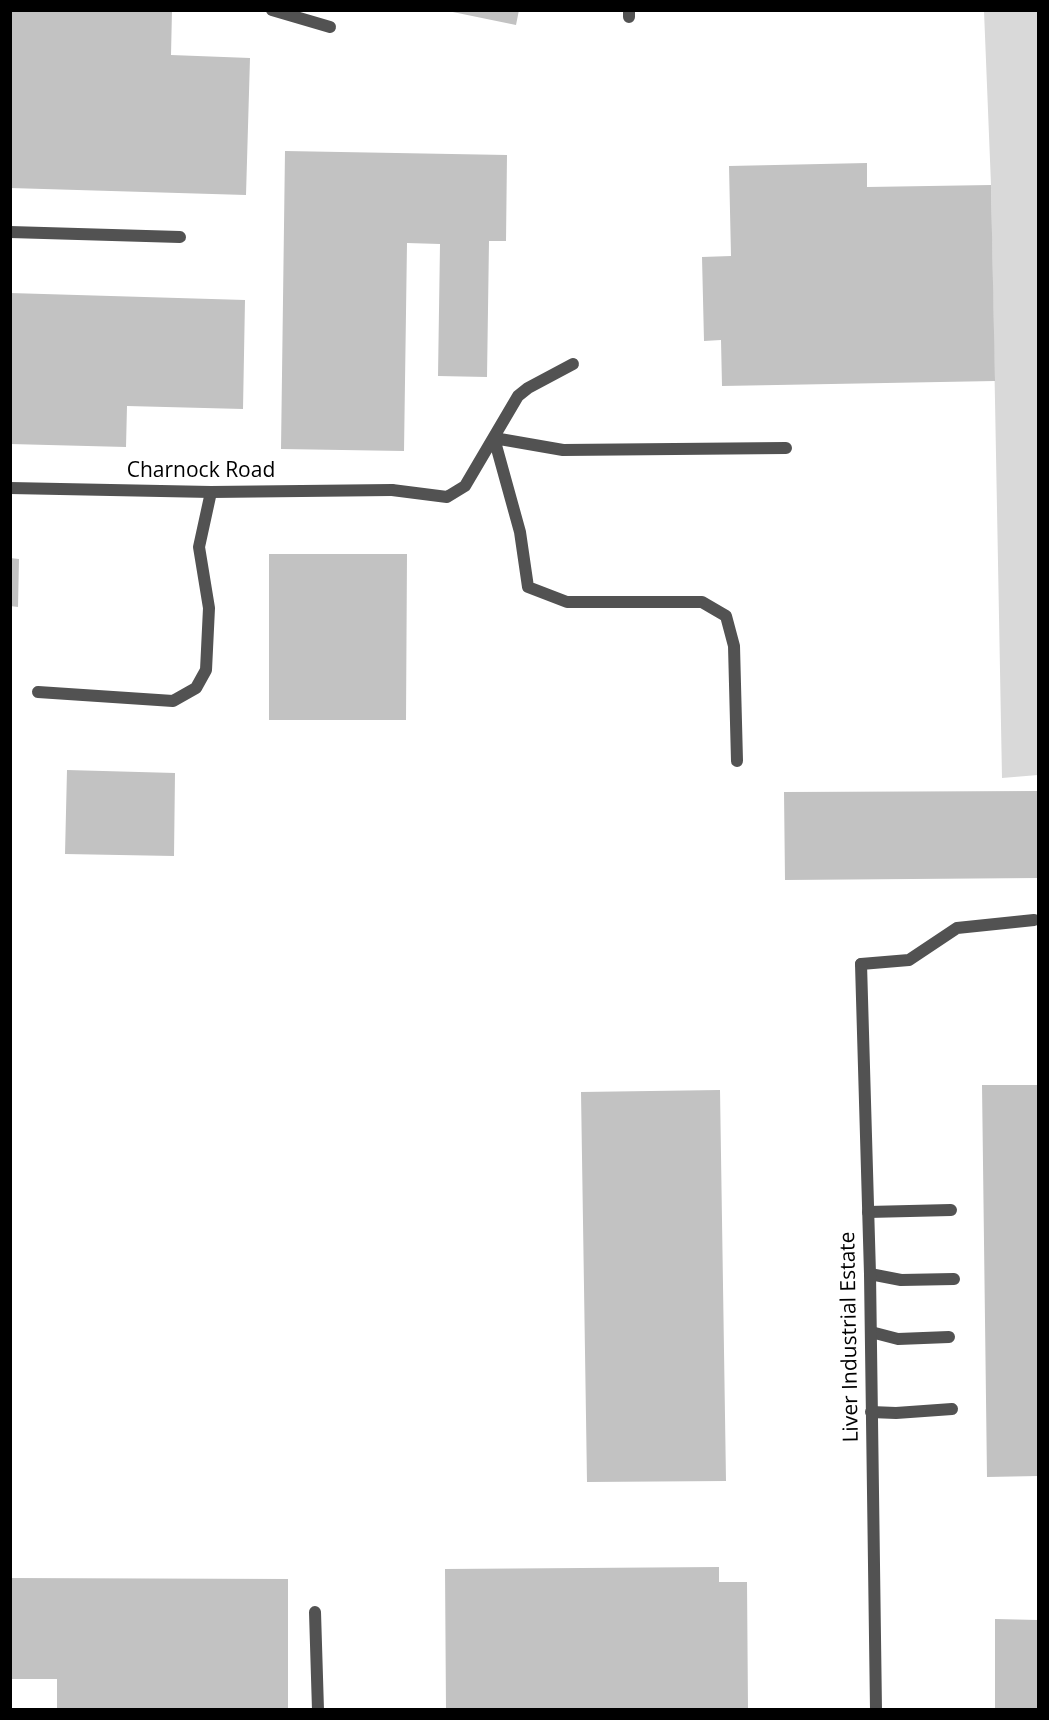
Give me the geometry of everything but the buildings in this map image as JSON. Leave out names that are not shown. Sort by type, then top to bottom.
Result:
[{"type":"street","points":[[272,10],[330,27]]},
{"type":"street","points":[[10,232],[180,237]]},
{"type":"street","name":"Charnock Road","points":[[10,488],[211,492],[392,490],[447,497],[465,486],[518,396],[528,388],[573,364]]},
{"type":"street","points":[[737,761],[734,646],[726,616],[702,602],[567,602],[528,587],[520,532],[494,438],[564,450],[786,448]]},
{"type":"street","points":[[38,692],[173,701],[196,688],[206,670],[208,608],[199,547],[211,492]]},
{"type":"street","name":"Liver Industrial Estate","points":[[876,1710],[870,1274],[861,964],[909,960],[957,928],[1034,920]]},
{"type":"street","points":[[868,1212],[951,1210]]},
{"type":"street","points":[[870,1274],[901,1280],[954,1279]]},
{"type":"street","points":[[871,1332],[898,1339],[949,1337]]},
{"type":"street","points":[[871,1412],[896,1413],[952,1409]]},
{"type":"street","points":[[315,1612],[318,1710]]},
{"type":"shaded area","points":[[984,11],[1038,11],[1038,775],[1002,778],[991,185]]}]
